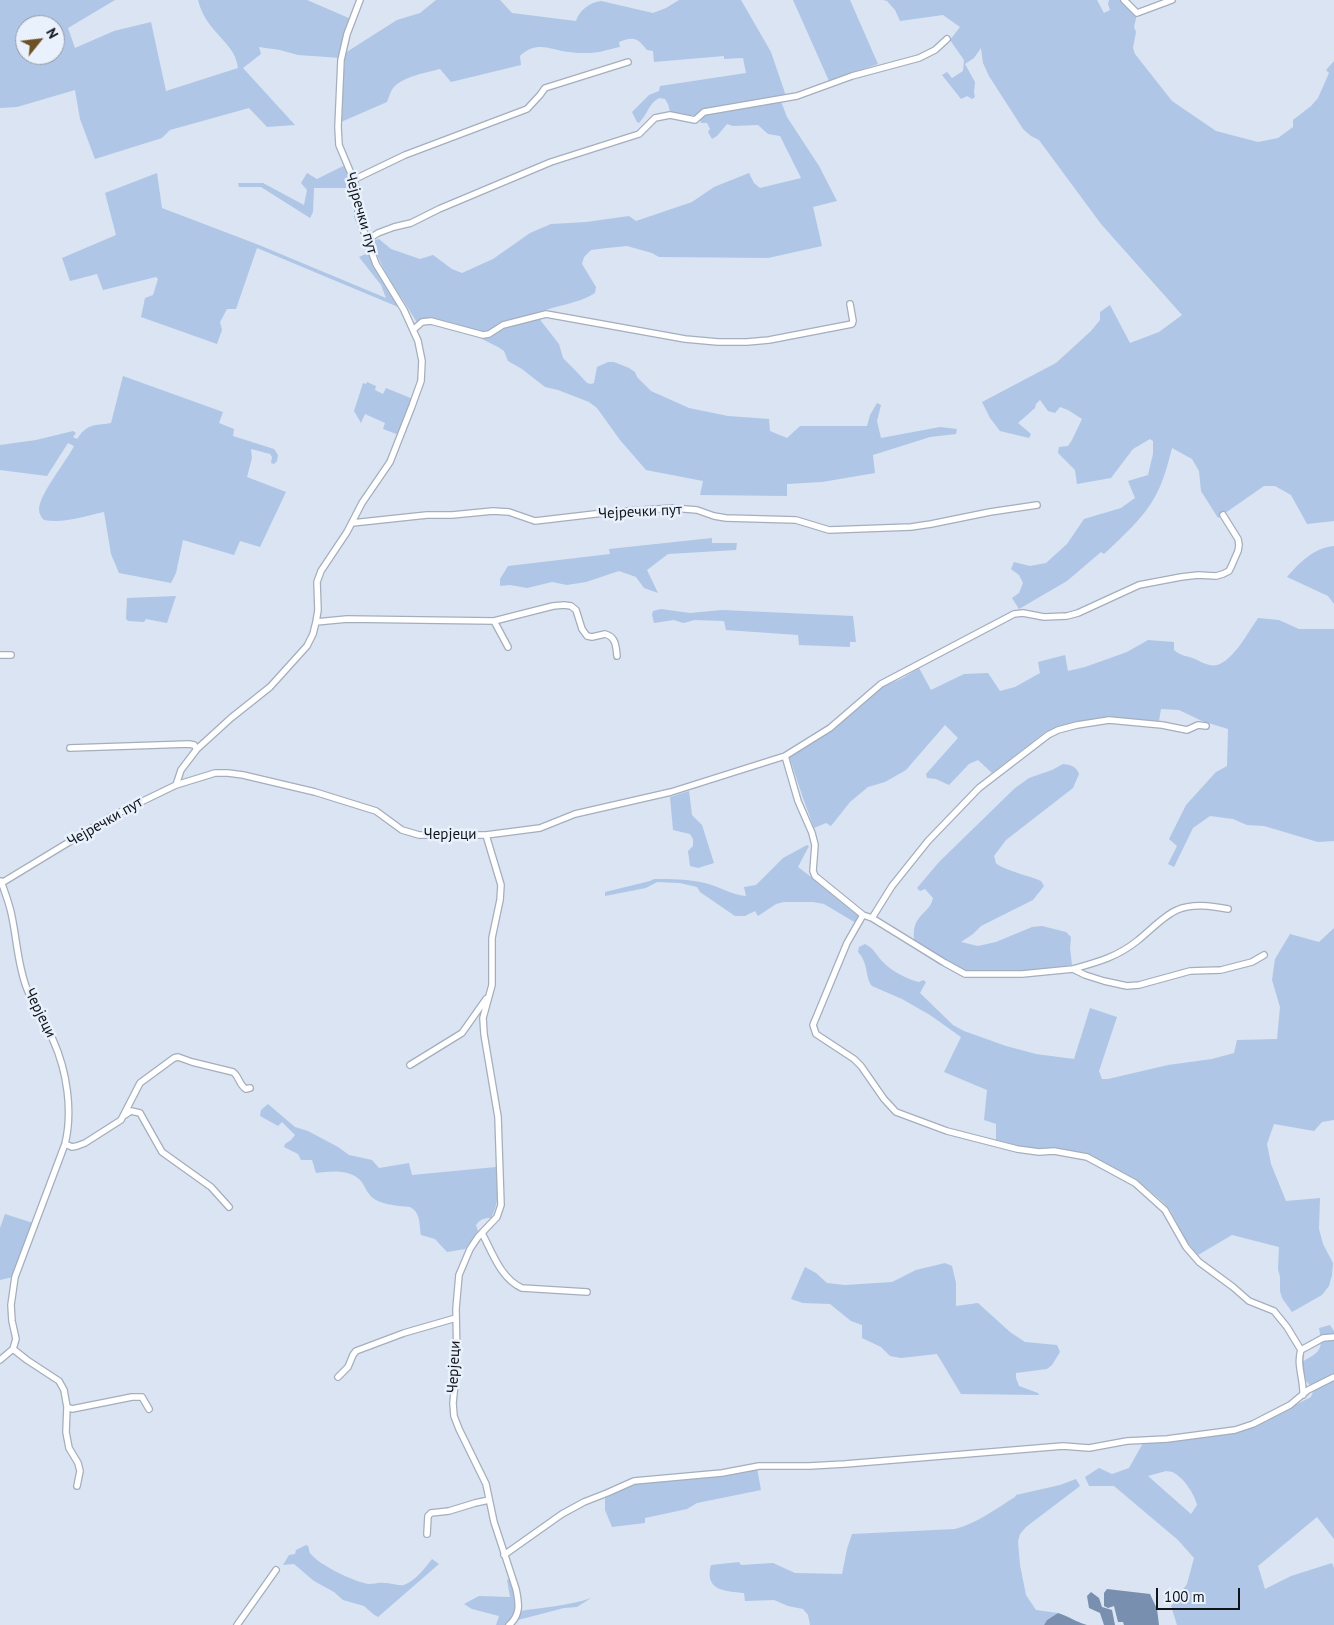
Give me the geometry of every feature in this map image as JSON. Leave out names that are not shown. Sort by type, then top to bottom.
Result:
[{"type":"street","name":"Чејречки пут","points":[[0,882],[38,863],[105,820],[176,785],[181,770],[197,749],[231,718],[270,687],[288,668],[307,646],[313,634],[318,610],[317,582],[321,571],[352,523],[362,503],[390,462],[419,388],[422,361],[418,341],[404,310],[376,264],[359,218],[357,189],[339,145],[341,60],[343,48],[360,0]]},
{"type":"street","points":[[1124,0],[1133,10],[1139,12],[1172,0]]},
{"type":"street","points":[[367,240],[378,233],[411,223],[438,209],[551,162],[640,134],[655,118],[670,115],[695,120],[704,112],[797,96],[845,79],[919,58],[935,50],[948,39]]},
{"type":"street","points":[[353,180],[405,155],[527,109],[545,88],[628,62]]},
{"type":"street","points":[[413,330],[422,322],[431,321],[483,335],[489,334],[503,325],[546,314],[685,339],[747,342],[769,340],[852,324],[850,304]]},
{"type":"street","name":"Чејречки пут","points":[[352,523],[427,514],[452,515],[493,511],[509,512],[535,521],[631,510],[673,508],[697,510],[726,518],[796,520],[829,530],[911,527],[1037,505]]},
{"type":"street","points":[[486,835],[548,826],[575,814],[671,792],[785,756],[830,728],[881,684],[1014,614],[1023,613],[1051,617],[1067,616],[1078,613],[1139,585],[1171,580],[1181,576],[1216,576],[1229,571],[1239,545],[1223,515]]},
{"type":"street","points":[[316,622],[347,619],[494,621],[553,606],[571,606],[576,610],[582,629],[587,636],[592,637],[605,634],[614,638],[618,656]]},
{"type":"street","points":[[494,621],[508,647]]},
{"type":"street","points":[[0,655],[11,655]]},
{"type":"street","points":[[872,918],[892,886],[928,842],[979,788],[1048,735],[1077,725],[1109,720],[1162,725],[1187,730],[1198,725],[1206,726]]},
{"type":"street","points":[[70,748],[189,744],[194,745],[197,749]]},
{"type":"street","points":[[785,756],[798,801],[815,844],[813,871],[818,879],[863,915],[872,918],[945,964],[965,974],[1022,974],[1073,968],[1106,960],[1120,952],[1178,909],[1191,906],[1228,908]]},
{"type":"street","name":"Черјеци","points":[[176,785],[215,773],[243,775],[315,792],[376,811],[402,830],[413,834],[435,836],[486,835],[501,885],[500,900],[492,938],[493,978],[484,1012],[483,1025],[498,1116],[501,1205],[497,1217],[467,1253],[461,1269],[458,1282],[456,1318],[457,1356],[453,1398],[454,1416],[486,1484],[494,1522],[513,1577],[518,1600],[518,1614],[509,1625]]},
{"type":"street","name":"Черјеци","points":[[0,882],[12,915],[27,988],[54,1041],[63,1068],[68,1100],[65,1144],[14,1277],[11,1306],[16,1339],[13,1349]]},
{"type":"street","points":[[863,915],[847,943],[816,1017],[813,1025],[816,1034],[854,1059],[896,1112],[947,1131],[1017,1149],[1039,1152],[1054,1151],[1087,1157],[1135,1182],[1165,1210],[1186,1247],[1199,1262],[1249,1301],[1274,1311],[1287,1327],[1301,1350],[1300,1365],[1303,1395]]},
{"type":"street","points":[[1073,968],[1085,975],[1127,986],[1139,985],[1190,972],[1221,970],[1252,962],[1264,955]]},
{"type":"street","name":"Черјеци","points":[[410,1065],[462,1033],[490,994]]},
{"type":"street","points":[[125,1115],[140,1083],[178,1057],[233,1072],[244,1088],[250,1088]]},
{"type":"street","points":[[65,1144],[72,1147],[85,1143],[114,1126],[131,1111],[140,1113],[162,1152],[211,1187],[229,1206]]},
{"type":"street","points":[[482,1233],[503,1271],[513,1284],[522,1288],[587,1292]]},
{"type":"street","points":[[338,1377],[348,1367],[352,1355],[356,1351],[404,1333],[456,1318]]},
{"type":"street","points":[[1301,1350],[1323,1338],[1334,1338]]},
{"type":"street","points":[[0,1360],[13,1349],[59,1381],[64,1390],[67,1407],[66,1432],[69,1448],[78,1463],[80,1471],[77,1486]]},
{"type":"street","points":[[504,1555],[562,1514],[584,1502],[634,1481],[722,1473],[759,1466],[836,1465],[1063,1446],[1089,1448],[1128,1440],[1167,1439],[1221,1433],[1253,1424],[1290,1406],[1311,1388],[1334,1376]]},
{"type":"street","points":[[1302,1380],[1305,1385],[1311,1388]]},
{"type":"street","points":[[67,1407],[72,1409],[132,1397],[142,1397],[149,1409]]},
{"type":"street","points":[[427,1534],[428,1516],[431,1513],[449,1512],[489,1500]]},
{"type":"street","points":[[237,1625],[276,1570]]},
{"type":"shaded area","points":[[0,0],[115,0],[68,28],[75,48],[114,31],[151,22],[166,91],[238,68],[235,57],[226,43],[212,28],[198,0],[307,0],[351,19],[341,58],[298,55],[259,47],[261,54],[243,68],[295,125],[267,127],[249,108],[170,130],[162,138],[95,159],[80,119],[75,90],[17,107],[0,108]]},
{"type":"shaded area","points":[[436,0],[500,0],[512,13],[576,21],[586,7],[601,1],[653,13],[679,0],[741,0],[771,52],[786,96],[780,99],[787,117],[819,166],[837,201],[813,207],[822,246],[768,258],[659,257],[652,253],[627,246],[591,250],[584,257],[582,264],[596,287],[595,293],[581,300],[538,313],[541,321],[559,344],[563,358],[587,383],[594,383],[597,367],[608,362],[614,362],[635,372],[637,377],[651,391],[689,408],[728,416],[769,419],[770,431],[787,438],[800,426],[867,426],[870,415],[877,403],[881,405],[877,421],[881,438],[940,427],[957,429],[956,434],[930,437],[873,455],[875,473],[822,482],[787,484],[787,496],[700,495],[703,481],[646,470],[620,440],[597,408],[589,402],[545,387],[522,369],[508,361],[504,351],[498,347],[472,334],[428,323],[419,326],[387,275],[372,241],[379,239],[391,249],[420,259],[433,255],[452,269],[462,273],[493,259],[530,233],[551,224],[586,222],[629,216],[636,221],[692,202],[714,187],[749,173],[754,183],[760,188],[801,178],[780,136],[768,134],[758,125],[733,126],[727,124],[712,139],[708,132],[710,129],[707,123],[701,123],[699,115],[670,112],[665,99],[659,98],[653,103],[639,123],[637,122],[632,112],[649,95],[659,91],[660,86],[746,73],[743,58],[724,59],[724,56],[654,62],[653,51],[647,50],[635,39],[619,42],[620,47],[593,53],[571,52],[543,47],[532,48],[520,56],[521,65],[451,82],[440,69],[422,73],[398,83],[392,90],[387,102],[341,122],[345,53],[397,20],[420,13]]},
{"type":"shaded area","points":[[793,0],[850,0],[878,64],[829,81]]},
{"type":"shaded area","points":[[883,0],[1097,0],[1104,13],[1110,10],[1109,0],[1128,0],[1138,10],[1134,27],[1136,32],[1133,48],[1135,54],[1172,101],[1216,131],[1258,142],[1278,138],[1293,127],[1293,120],[1318,98],[1329,73],[1326,70],[1334,61],[1334,521],[1307,524],[1291,495],[1275,486],[1264,486],[1218,518],[1201,491],[1199,471],[1192,459],[1172,448],[1164,477],[1157,493],[1133,526],[1104,554],[1101,552],[1067,581],[1019,609],[1012,598],[1019,593],[1023,583],[1019,575],[1011,569],[1014,562],[1030,566],[1046,563],[1067,544],[1084,519],[1121,508],[1135,498],[1128,481],[1148,475],[1153,454],[1153,441],[1150,439],[1133,449],[1111,478],[1077,484],[1075,470],[1058,453],[1059,447],[1068,446],[1082,419],[1060,407],[1055,413],[1048,411],[1040,400],[1035,408],[1018,423],[1031,434],[1029,438],[1000,431],[990,418],[982,402],[1056,363],[1091,331],[1100,320],[1100,312],[1110,305],[1130,343],[1159,332],[1182,315],[1101,224],[1039,140],[1023,129],[989,76],[983,63],[981,48],[974,58],[965,64],[975,82],[975,97],[972,99],[967,96],[961,99],[942,75],[947,72],[952,78],[963,71],[964,60],[950,40],[960,27],[943,15],[900,21],[895,10],[887,1]]},
{"type":"shaded area","points":[[347,164],[357,187],[359,218],[354,218],[354,188],[314,188],[313,212],[310,218],[261,187],[239,187],[238,183],[263,183],[304,205],[307,190],[301,183],[307,173],[317,179]]},
{"type":"shaded area","points":[[157,173],[162,208],[259,245],[386,298],[381,285],[359,257],[372,251],[403,309],[257,248],[236,309],[227,309],[220,322],[222,330],[217,344],[141,317],[145,298],[153,295],[158,279],[156,277],[103,290],[97,274],[70,281],[62,258],[116,235],[105,193]]},
{"type":"shaded area","points":[[123,376],[223,412],[219,423],[234,429],[233,436],[274,449],[278,455],[277,461],[274,464],[271,463],[272,457],[270,454],[251,449],[252,458],[247,477],[286,492],[260,547],[240,541],[234,555],[183,540],[176,573],[171,583],[119,573],[111,554],[104,512],[59,521],[44,520],[41,517],[40,502],[74,446],[68,443],[47,476],[0,470],[0,445],[36,440],[73,431],[76,433],[73,437],[77,439],[88,428],[111,423]]},
{"type":"shaded area","points":[[367,382],[376,386],[375,390],[383,394],[386,388],[413,399],[399,435],[383,429],[385,423],[365,414],[361,423],[354,411],[363,383],[366,384]]},
{"type":"shaded area","points":[[712,538],[712,543],[737,543],[736,550],[668,554],[647,570],[658,593],[644,588],[636,577],[619,571],[586,582],[567,585],[552,582],[527,588],[510,585],[500,586],[500,579],[508,566],[610,554],[609,549]]},
{"type":"shaded area","points":[[1334,546],[1334,604],[1328,596],[1287,577],[1302,561],[1314,553]]},
{"type":"shaded area","points":[[176,596],[167,623],[146,619],[144,622],[128,621],[126,619],[127,598]]},
{"type":"shaded area","points":[[661,609],[690,613],[722,610],[853,616],[856,642],[850,642],[850,647],[799,645],[798,635],[726,630],[724,621],[694,620],[683,623],[674,620],[654,623],[653,611]]},
{"type":"shaded area","points":[[1258,618],[1279,620],[1299,629],[1334,629],[1334,841],[1318,842],[1264,826],[1247,825],[1233,819],[1210,816],[1193,828],[1174,867],[1168,864],[1177,846],[1169,839],[1186,805],[1216,772],[1227,766],[1228,729],[1202,721],[1179,710],[1161,709],[1159,721],[1109,717],[1079,722],[1045,732],[992,773],[978,760],[969,764],[949,785],[936,779],[927,778],[926,774],[958,738],[945,725],[906,770],[885,782],[868,787],[850,802],[831,826],[826,823],[814,828],[789,756],[827,733],[871,694],[919,668],[931,690],[964,674],[988,673],[1000,691],[1015,687],[1040,673],[1038,662],[1065,655],[1068,671],[1127,652],[1148,640],[1174,642],[1174,650],[1179,654],[1206,664],[1217,665],[1235,652]]},
{"type":"shaded area","points":[[1063,764],[1073,766],[1079,774],[1073,788],[1006,840],[994,856],[996,863],[999,865],[1041,881],[1044,886],[1033,900],[981,926],[961,942],[978,946],[996,942],[1032,927],[1042,926],[1066,932],[1071,937],[1072,965],[1020,971],[968,971],[962,970],[944,960],[940,965],[915,949],[915,924],[930,905],[933,898],[925,889],[920,891],[917,888],[939,862],[1015,788],[1029,778]]},
{"type":"shaded area","points":[[689,791],[692,815],[702,825],[714,863],[698,868],[690,866],[688,851],[693,846],[693,839],[690,834],[673,830],[670,797]]},
{"type":"shaded area","points":[[807,845],[809,846],[798,867],[861,915],[856,923],[824,904],[813,902],[784,902],[776,904],[758,916],[755,911],[745,916],[735,916],[700,892],[697,887],[680,883],[657,882],[646,888],[605,896],[605,892],[654,879],[710,884],[735,894],[746,896],[744,887],[756,885],[783,858]]},
{"type":"shaded area","points":[[1334,928],[1334,1120],[1322,1122],[1314,1131],[1274,1124],[1267,1144],[1271,1164],[1286,1201],[1320,1198],[1319,1229],[1323,1244],[1333,1263],[1329,1286],[1322,1295],[1292,1312],[1282,1298],[1280,1291],[1279,1247],[1232,1235],[1198,1255],[1187,1242],[1170,1210],[1136,1179],[1086,1153],[1053,1148],[1039,1150],[996,1141],[996,1124],[984,1120],[987,1090],[944,1072],[961,1037],[930,1015],[902,999],[872,986],[868,979],[864,961],[858,952],[859,947],[865,944],[886,965],[904,977],[914,981],[919,982],[923,980],[926,982],[920,993],[953,1025],[964,1031],[1006,1046],[1036,1054],[1074,1059],[1090,1008],[1117,1017],[1099,1071],[1102,1079],[1108,1079],[1168,1065],[1212,1059],[1234,1053],[1237,1040],[1277,1039],[1280,1007],[1272,980],[1275,959],[1290,934],[1319,942]]},
{"type":"shaded area","points":[[268,1104],[295,1127],[308,1131],[349,1155],[372,1160],[379,1168],[409,1163],[412,1175],[496,1167],[497,1199],[491,1218],[482,1219],[476,1225],[478,1231],[465,1249],[447,1252],[435,1239],[421,1235],[420,1223],[414,1209],[376,1200],[369,1194],[361,1181],[352,1174],[334,1171],[316,1173],[312,1160],[301,1160],[298,1154],[284,1147],[295,1135],[282,1122],[278,1126],[260,1116],[261,1110]]},
{"type":"shaded area","points":[[5,1214],[33,1223],[13,1277],[0,1280],[0,1228]]},
{"type":"shaded area","points":[[945,1263],[952,1266],[956,1283],[956,1306],[978,1303],[1010,1332],[1025,1342],[1057,1345],[1060,1352],[1052,1365],[1047,1369],[1016,1373],[1019,1386],[1039,1395],[961,1394],[937,1354],[901,1358],[890,1356],[881,1347],[862,1338],[862,1325],[851,1321],[830,1304],[803,1303],[791,1299],[805,1267],[816,1273],[827,1283],[845,1285],[892,1282],[916,1270]]},
{"type":"shaded area","points":[[1330,1325],[1334,1331],[1334,1539],[1317,1517],[1258,1566],[1265,1589],[1291,1576],[1332,1563],[1334,1568],[1334,1625],[1177,1625],[1171,1606],[1187,1584],[1194,1558],[1178,1540],[1114,1486],[1089,1486],[1085,1477],[1099,1468],[1112,1474],[1129,1468],[1143,1443],[1234,1433],[1254,1426],[1311,1397],[1314,1389],[1305,1380],[1302,1362],[1319,1349],[1321,1341],[1319,1328]],"holes":[[[1166,1471],[1178,1475],[1191,1492],[1197,1505],[1191,1514],[1148,1476]]]},
{"type":"shaded area","points":[[757,1468],[761,1490],[697,1503],[687,1509],[645,1518],[645,1523],[612,1527],[605,1510],[605,1498],[635,1483]]},
{"type":"shaded area","points":[[1076,1479],[1080,1486],[1026,1527],[1020,1534],[1018,1541],[1020,1565],[1026,1595],[1036,1610],[1058,1613],[1047,1620],[1044,1625],[810,1625],[808,1615],[803,1609],[788,1606],[774,1600],[745,1601],[744,1593],[723,1590],[713,1585],[711,1580],[711,1565],[739,1562],[741,1565],[773,1563],[795,1573],[842,1574],[852,1534],[955,1529],[986,1515],[1016,1495],[1060,1485]]},
{"type":"shaded area","points":[[306,1545],[315,1558],[329,1568],[369,1584],[404,1585],[416,1577],[432,1559],[439,1564],[378,1617],[364,1606],[343,1600],[334,1592],[314,1581],[294,1564],[283,1565],[289,1555],[295,1554],[296,1550]]},
{"type":"shaded area","points":[[511,1578],[516,1603],[514,1615],[506,1625],[496,1625],[499,1616],[472,1609],[464,1604],[479,1596],[510,1597],[507,1580]]},
{"type":"shaded area","points":[[1107,1589],[1150,1594],[1157,1609],[1159,1625],[1124,1625],[1123,1622],[1118,1622],[1114,1606],[1108,1608],[1104,1606],[1104,1593]]},
{"type":"shaded area","points":[[1091,1592],[1099,1598],[1102,1607],[1112,1610],[1115,1625],[1104,1625],[1100,1613],[1089,1608],[1087,1596]]},
{"type":"shaded area","points":[[591,1598],[577,1607],[564,1608],[518,1620],[521,1611],[565,1605]]},
{"type":"shaded area","points":[[1058,1613],[1087,1625],[1044,1625],[1047,1620]]}]
